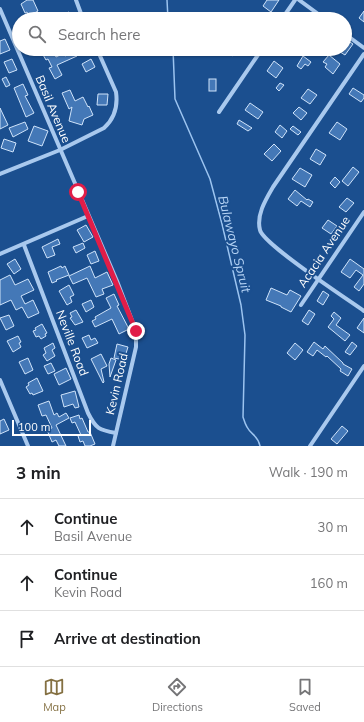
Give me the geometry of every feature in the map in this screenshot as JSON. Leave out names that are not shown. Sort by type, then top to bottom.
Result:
[{"type":"street","points":[[76,0],[80,12]]},
{"type":"street","points":[[287,12],[295,0]]},
{"type":"street","points":[[299,0],[315,12]]},
{"type":"street","name":"Basil Avenue","points":[[0,9],[12,37]]},
{"type":"street","points":[[352,39],[364,48]]},
{"type":"street","points":[[364,54],[273,187],[264,204],[258,222],[263,236],[282,252],[364,311]]},
{"type":"street","name":"Basil Avenue","points":[[20,56],[88,216]]},
{"type":"street","points":[[0,174],[60,150],[104,128],[114,115],[117,103],[116,92],[100,56]]},
{"type":"street","points":[[219,112],[257,56]]},
{"type":"street","name":"Acacia Avenue","points":[[301,305],[364,212]]},
{"type":"street","points":[[0,254],[24,245],[88,216]]},
{"type":"street","name":"Kevin Road","points":[[88,216],[117,281],[136,331],[136,347],[112,446]]},
{"type":"street","name":"Neville Road","points":[[24,245],[88,413],[97,428],[116,433]]},
{"type":"street","points":[[310,446],[364,366]]},
{"type":"street","points":[[0,380],[28,446]]},
{"type":"building","points":[[27,0],[33,0],[38,11],[25,12],[21,4]]},
{"type":"building","points":[[267,0],[279,0],[271,12],[263,6]]},
{"type":"building","points":[[364,11],[364,22],[359,18]]},
{"type":"building","points":[[5,39],[10,50],[0,54],[0,41]]},
{"type":"building","points":[[44,56],[77,56],[57,65],[62,75],[55,79],[49,68],[52,67],[48,59],[46,60]]},
{"type":"building","points":[[303,56],[311,62],[308,66],[305,64],[301,69],[297,66]]},
{"type":"building","points":[[328,56],[330,56],[340,64],[333,74],[325,67],[327,64],[323,62]]},
{"type":"building","points":[[12,59],[17,70],[9,73],[4,62]]},
{"type":"building","points":[[91,59],[95,67],[86,72],[82,64]]},
{"type":"building","points":[[274,61],[283,68],[276,78],[267,71]]},
{"type":"building","points":[[6,77],[10,85],[6,87],[2,79]]},
{"type":"building","points":[[209,79],[216,79],[216,91],[209,91]]},
{"type":"building","points":[[280,83],[284,85],[279,91],[276,88]]},
{"type":"building","points":[[23,84],[28,95],[25,96],[34,113],[26,117],[14,88]]},
{"type":"building","points":[[353,88],[364,95],[361,102],[349,94]]},
{"type":"building","points":[[308,89],[317,95],[310,104],[301,98]]},
{"type":"building","points":[[70,90],[75,101],[83,97],[93,115],[84,119],[82,125],[69,121],[72,107],[69,109],[62,93]]},
{"type":"building","points":[[98,94],[108,94],[107,105],[97,105]]},
{"type":"building","points":[[250,103],[263,112],[258,119],[245,110]]},
{"type":"building","points":[[299,107],[307,113],[301,120],[293,113]]},
{"type":"building","points":[[0,108],[8,125],[0,129]]},
{"type":"building","points":[[239,120],[252,128],[248,131],[237,124]]},
{"type":"building","points":[[25,122],[28,129],[13,137],[9,128]]},
{"type":"building","points":[[337,122],[347,129],[340,140],[329,133]]},
{"type":"building","points":[[280,125],[287,131],[282,138],[275,132]]},
{"type":"building","points":[[34,126],[48,131],[42,146],[28,141]]},
{"type":"building","points":[[293,126],[301,132],[298,135],[290,129]]},
{"type":"building","points":[[4,139],[16,143],[13,152],[1,148]]},
{"type":"building","points":[[274,144],[281,151],[272,161],[264,154]]},
{"type":"building","points":[[316,149],[326,155],[320,165],[310,159]]},
{"type":"building","points":[[353,167],[359,172],[348,186],[342,181]]},
{"type":"building","points":[[300,168],[312,175],[305,187],[292,179]]},
{"type":"building","points":[[335,177],[340,182],[335,188],[330,183]]},
{"type":"building","points":[[295,190],[307,200],[308,199],[313,202],[310,207],[301,201],[297,206],[288,199]]},
{"type":"building","points":[[347,198],[354,203],[346,212],[339,207]]},
{"type":"building","points":[[328,220],[337,226],[331,234],[322,228]]},
{"type":"building","points":[[86,225],[93,237],[84,242],[77,230]]},
{"type":"building","points":[[58,239],[60,244],[52,247],[55,255],[47,258],[42,247]]},
{"type":"building","points":[[83,243],[85,248],[76,253],[73,247]]},
{"type":"building","points":[[95,251],[99,261],[91,264],[87,255]]},
{"type":"building","points":[[15,259],[21,269],[14,274],[7,264]]},
{"type":"building","points":[[350,259],[364,269],[364,284],[359,291],[354,287],[363,275],[356,270],[350,278],[341,272]]},
{"type":"building","points":[[61,266],[62,268],[65,266],[69,275],[52,283],[48,272]]},
{"type":"building","points":[[90,266],[95,278],[107,272],[113,285],[102,289],[104,294],[96,297],[87,278],[73,284],[69,276]]},
{"type":"building","points":[[10,275],[15,285],[28,279],[34,290],[21,296],[25,304],[33,300],[39,313],[28,318],[22,307],[16,310],[11,300],[0,305],[0,280]]},
{"type":"building","points":[[69,285],[74,295],[70,297],[72,302],[67,305],[59,291]]},
{"type":"building","points":[[271,288],[287,295],[290,290],[301,296],[291,312],[266,300]]},
{"type":"building","points":[[323,291],[329,295],[323,305],[317,301]]},
{"type":"building","points":[[114,294],[119,305],[117,306],[129,329],[119,334],[112,319],[95,327],[92,321],[96,319],[95,317],[111,308],[106,298]]},
{"type":"building","points":[[91,300],[94,307],[86,312],[82,304]]},
{"type":"building","points":[[76,310],[83,322],[75,325],[70,318],[72,317],[70,313]]},
{"type":"building","points":[[309,310],[315,314],[308,325],[302,321]]},
{"type":"building","points":[[334,312],[341,318],[336,325],[350,335],[345,341],[328,327],[334,319],[331,316]]},
{"type":"building","points":[[9,315],[14,326],[6,330],[0,318]]},
{"type":"building","points":[[364,318],[364,333],[357,328]]},
{"type":"building","points":[[42,324],[47,333],[45,334],[46,336],[41,339],[39,336],[36,337],[33,331]]},
{"type":"building","points":[[89,335],[91,340],[95,338],[98,343],[87,348],[82,338]]},
{"type":"building","points":[[18,336],[21,342],[19,343],[21,347],[13,352],[7,341]]},
{"type":"building","points":[[314,342],[323,349],[325,346],[343,364],[352,369],[348,376],[340,371],[341,369],[327,356],[326,357],[317,350],[313,356],[307,352]]},
{"type":"building","points":[[352,342],[357,346],[350,355],[345,352]]},
{"type":"building","points":[[53,343],[55,348],[52,350],[55,356],[47,361],[43,355],[46,353],[44,348]]},
{"type":"building","points":[[295,343],[303,350],[295,360],[287,353]]},
{"type":"building","points":[[117,344],[128,347],[124,360],[114,358]]},
{"type":"building","points":[[101,354],[107,366],[101,369],[103,383],[91,359]]},
{"type":"building","points":[[28,358],[33,370],[25,374],[19,362]]},
{"type":"building","points":[[111,358],[116,360],[110,377],[109,364]]},
{"type":"building","points":[[51,363],[55,371],[48,374],[44,366]]},
{"type":"building","points":[[66,368],[71,379],[59,385],[54,374]]},
{"type":"building","points":[[37,378],[43,391],[33,395],[32,393],[30,394],[26,387],[29,385],[28,383]]},
{"type":"building","points":[[75,391],[79,407],[75,408],[73,404],[64,407],[61,395]]},
{"type":"building","points":[[49,401],[54,415],[57,413],[59,417],[66,413],[69,418],[56,425],[66,446],[59,446],[56,440],[52,442],[47,430],[52,428],[46,415],[42,416],[38,405]]},
{"type":"building","points":[[79,415],[80,419],[82,418],[88,432],[90,432],[95,444],[85,446],[83,441],[80,442],[78,436],[81,435],[75,422],[72,423],[70,418]]},
{"type":"building","points":[[4,419],[9,430],[0,434],[0,421]]},
{"type":"building","points":[[342,426],[348,431],[337,444],[331,439]]},
{"type":"waterway","name":"Bulawayo Spruit","points":[[167,0],[168,12]]},
{"type":"waterway","name":"Bulawayo Spruit","points":[[173,56],[175,99],[210,179],[241,305],[245,335],[243,417],[246,426],[256,437],[260,446]]},
{"type":"route","points":[[78,192],[117,281],[136,331]]}]
